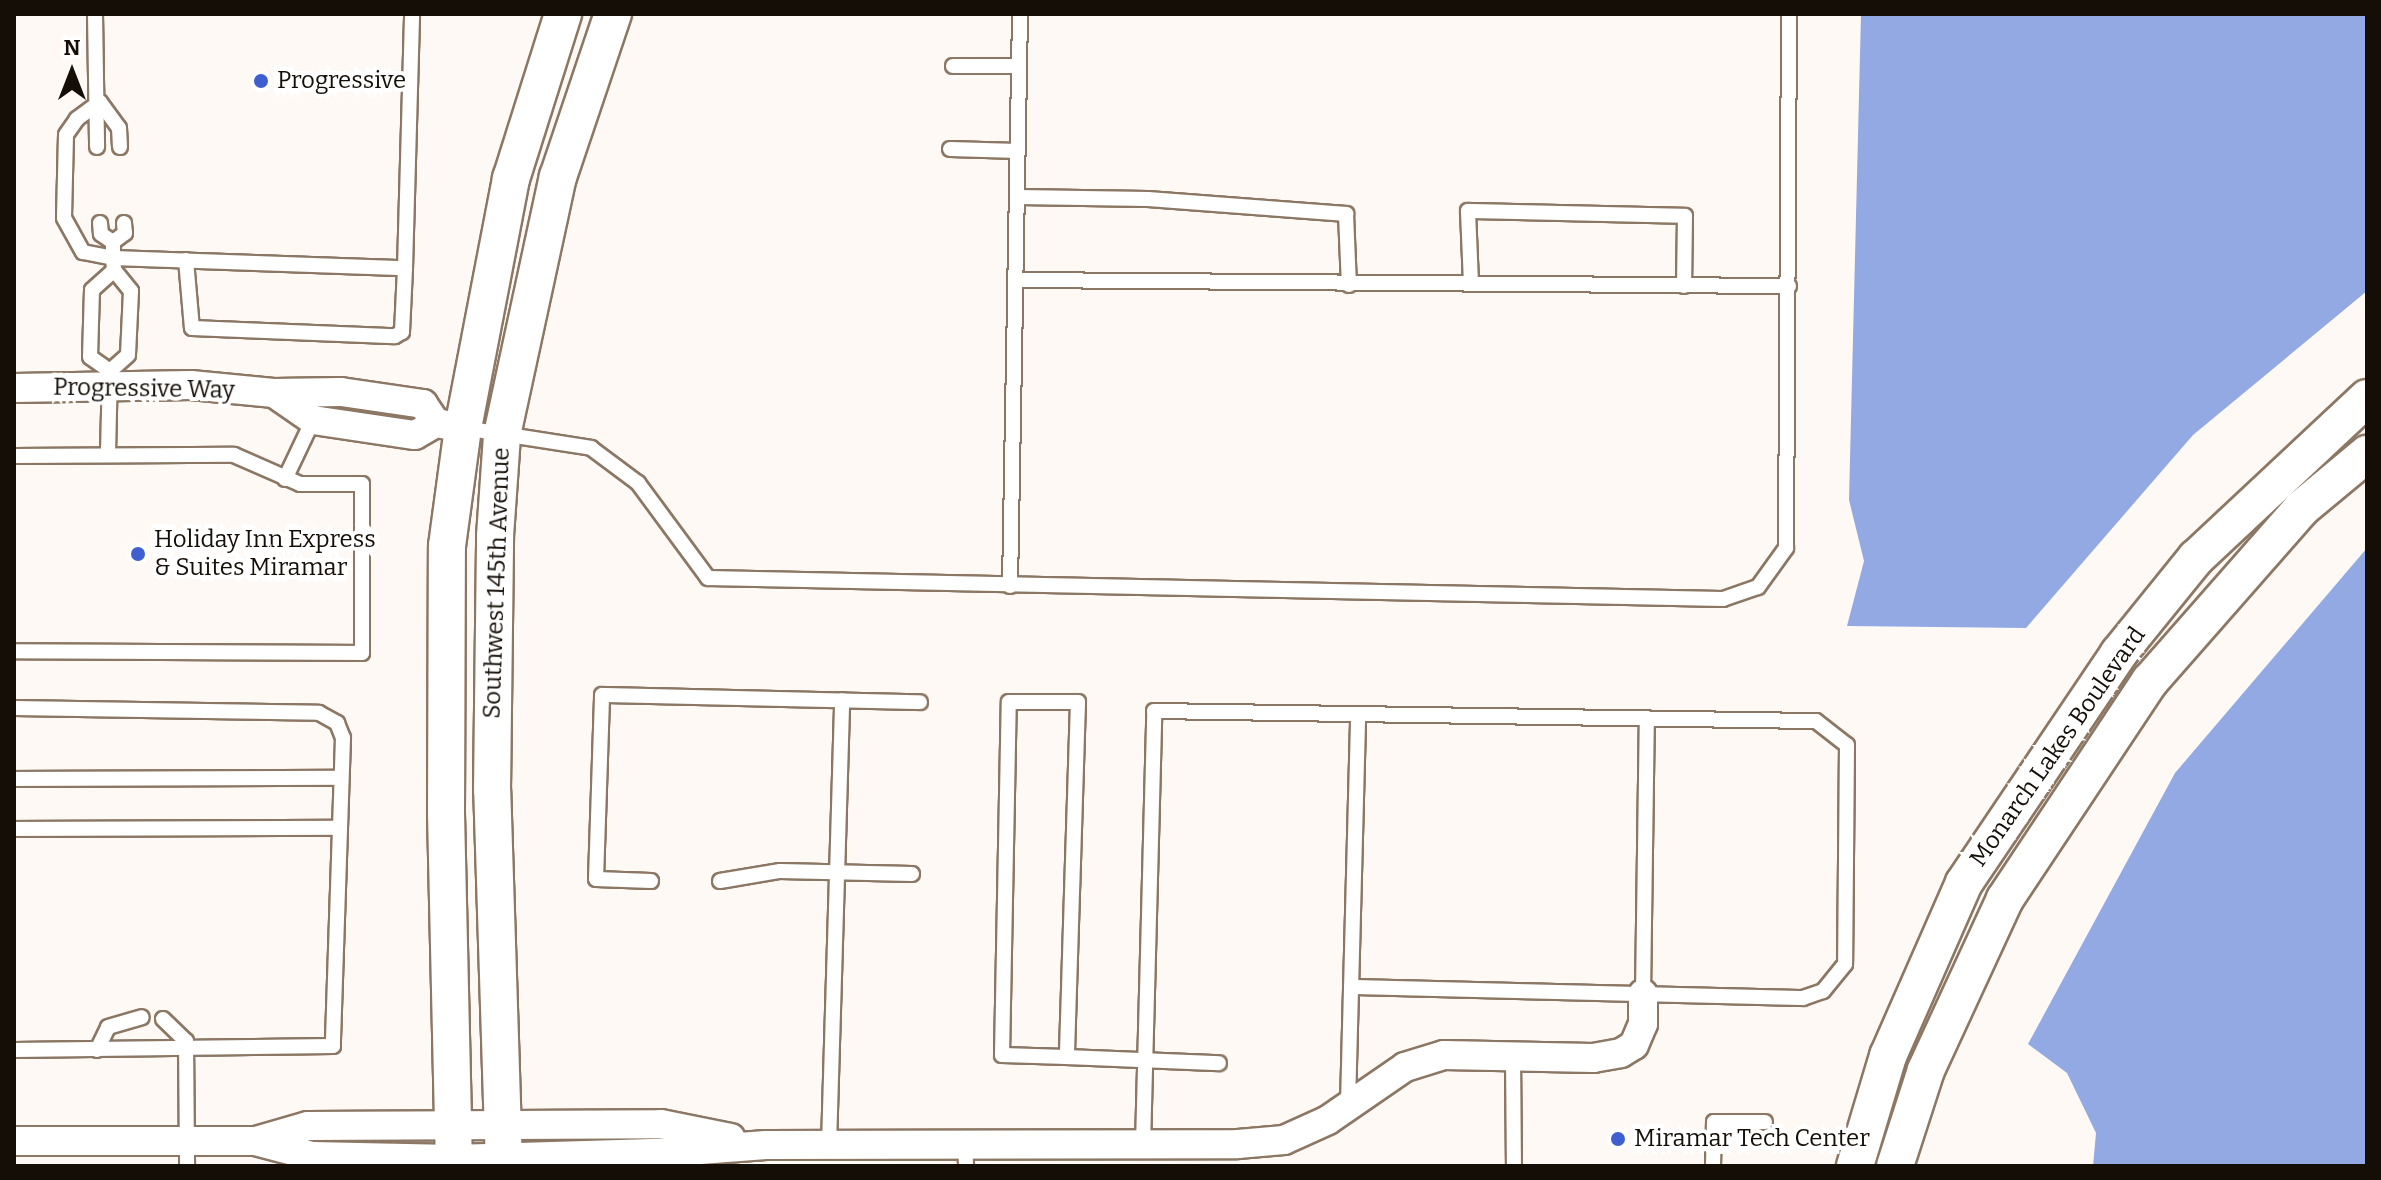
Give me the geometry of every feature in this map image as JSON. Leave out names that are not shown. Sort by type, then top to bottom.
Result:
[{"type":"street","name":"Southwest 145th Avenue","points":[[453,1150],[447,546],[450,426],[511,179],[563,14]]},
{"type":"street","name":"Southwest 145th Avenue","points":[[503,1150],[492,790],[495,536],[502,435],[558,177],[613,14]]},
{"type":"street","name":"Progressive Way","points":[[14,388],[110,379],[274,393],[341,392],[423,404],[450,426]]},
{"type":"street","name":"Progressive Way","points":[[274,393],[313,420],[415,435],[450,426]]},
{"type":"street","name":"Monarch Lakes Boulevard","points":[[1855,1166],[1888,1056],[1964,883],[2119,653],[2196,558],[2367,398]]},
{"type":"street","name":"Monarch Lakes Boulevard","points":[[1895,1166],[1926,1070],[2022,874],[2150,681],[2302,508],[2367,454]]},
{"type":"street","points":[[14,1141],[187,1154],[255,1141],[308,1126],[453,1150],[829,1145],[965,1155],[1284,1140],[1405,1067],[1444,1055],[1621,1053],[1634,1045],[1643,1024],[1643,994]]},
{"type":"lane","points":[[95,14],[100,102],[97,147]]},
{"type":"lane","points":[[186,260],[188,321],[192,328],[395,336],[402,332],[412,14]]},
{"type":"lane","points":[[1010,586],[1018,280],[1020,14]]},
{"type":"lane","points":[[450,426],[591,448],[638,483],[708,578],[1723,599],[1758,587],[1786,548],[1789,14]]},
{"type":"lane","points":[[953,66],[1019,66]]},
{"type":"lane","points":[[100,102],[119,128],[120,147]]},
{"type":"lane","points":[[100,102],[77,119],[66,135],[64,218],[83,252],[113,264],[186,260],[405,268]]},
{"type":"lane","points":[[950,149],[1018,151]]},
{"type":"lane","points":[[1018,197],[1148,199],[1346,214],[1349,285]]},
{"type":"lane","points":[[1471,283],[1468,211],[1685,216],[1684,286]]},
{"type":"lane","points":[[100,223],[101,234],[113,242]]},
{"type":"lane","points":[[113,242],[125,233],[124,223]]},
{"type":"lane","points":[[108,455],[110,379],[128,355],[131,291],[113,264],[113,242]]},
{"type":"lane","points":[[110,379],[90,357],[92,290],[113,264]]},
{"type":"lane","points":[[1018,280],[1349,285],[1789,286]]},
{"type":"lane","points":[[285,479],[313,420]]},
{"type":"lane","points":[[14,456],[234,455],[285,479],[362,484],[362,653],[14,651]]},
{"type":"lane","points":[[651,881],[596,879],[602,695],[920,702]]},
{"type":"lane","points":[[829,1145],[842,700]]},
{"type":"lane","points":[[1067,1057],[1078,702],[1009,702],[1002,1055],[1219,1063]]},
{"type":"lane","points":[[14,708],[319,713],[337,723],[343,738],[333,1046],[14,1050]]},
{"type":"lane","points":[[1143,1145],[1154,711],[1816,721],[1847,745],[1845,964],[1823,991],[1803,998],[1351,987]]},
{"type":"lane","points":[[1348,1104],[1358,714]]},
{"type":"lane","points":[[1643,994],[1647,718]]},
{"type":"lane","points":[[14,779],[341,778]]},
{"type":"lane","points":[[14,829],[340,828]]},
{"type":"lane","points":[[720,881],[780,871],[912,874]]},
{"type":"lane","points":[[97,1050],[108,1027],[142,1017]]},
{"type":"lane","points":[[163,1019],[183,1032],[187,1048],[187,1154]]},
{"type":"lane","points":[[1513,1056],[1514,1166]]},
{"type":"lane","points":[[1713,1166],[1714,1122],[1765,1122]]},
{"type":"water","points":[[1861,14],[2367,14],[2367,291],[2193,435],[2026,628],[1847,626],[1864,561],[1849,500]]},
{"type":"water","points":[[2367,548],[2367,1166],[2093,1166],[2096,1133],[2067,1073],[2028,1044],[2175,773]]},
{"type":"place","name":"Progressive","points":[[261,81]]},
{"type":"place","name":"Holiday Inn Express & Suites Miramar","points":[[138,554]]},
{"type":"place","name":"Miramar Tech Center","points":[[1618,1139]]}]
